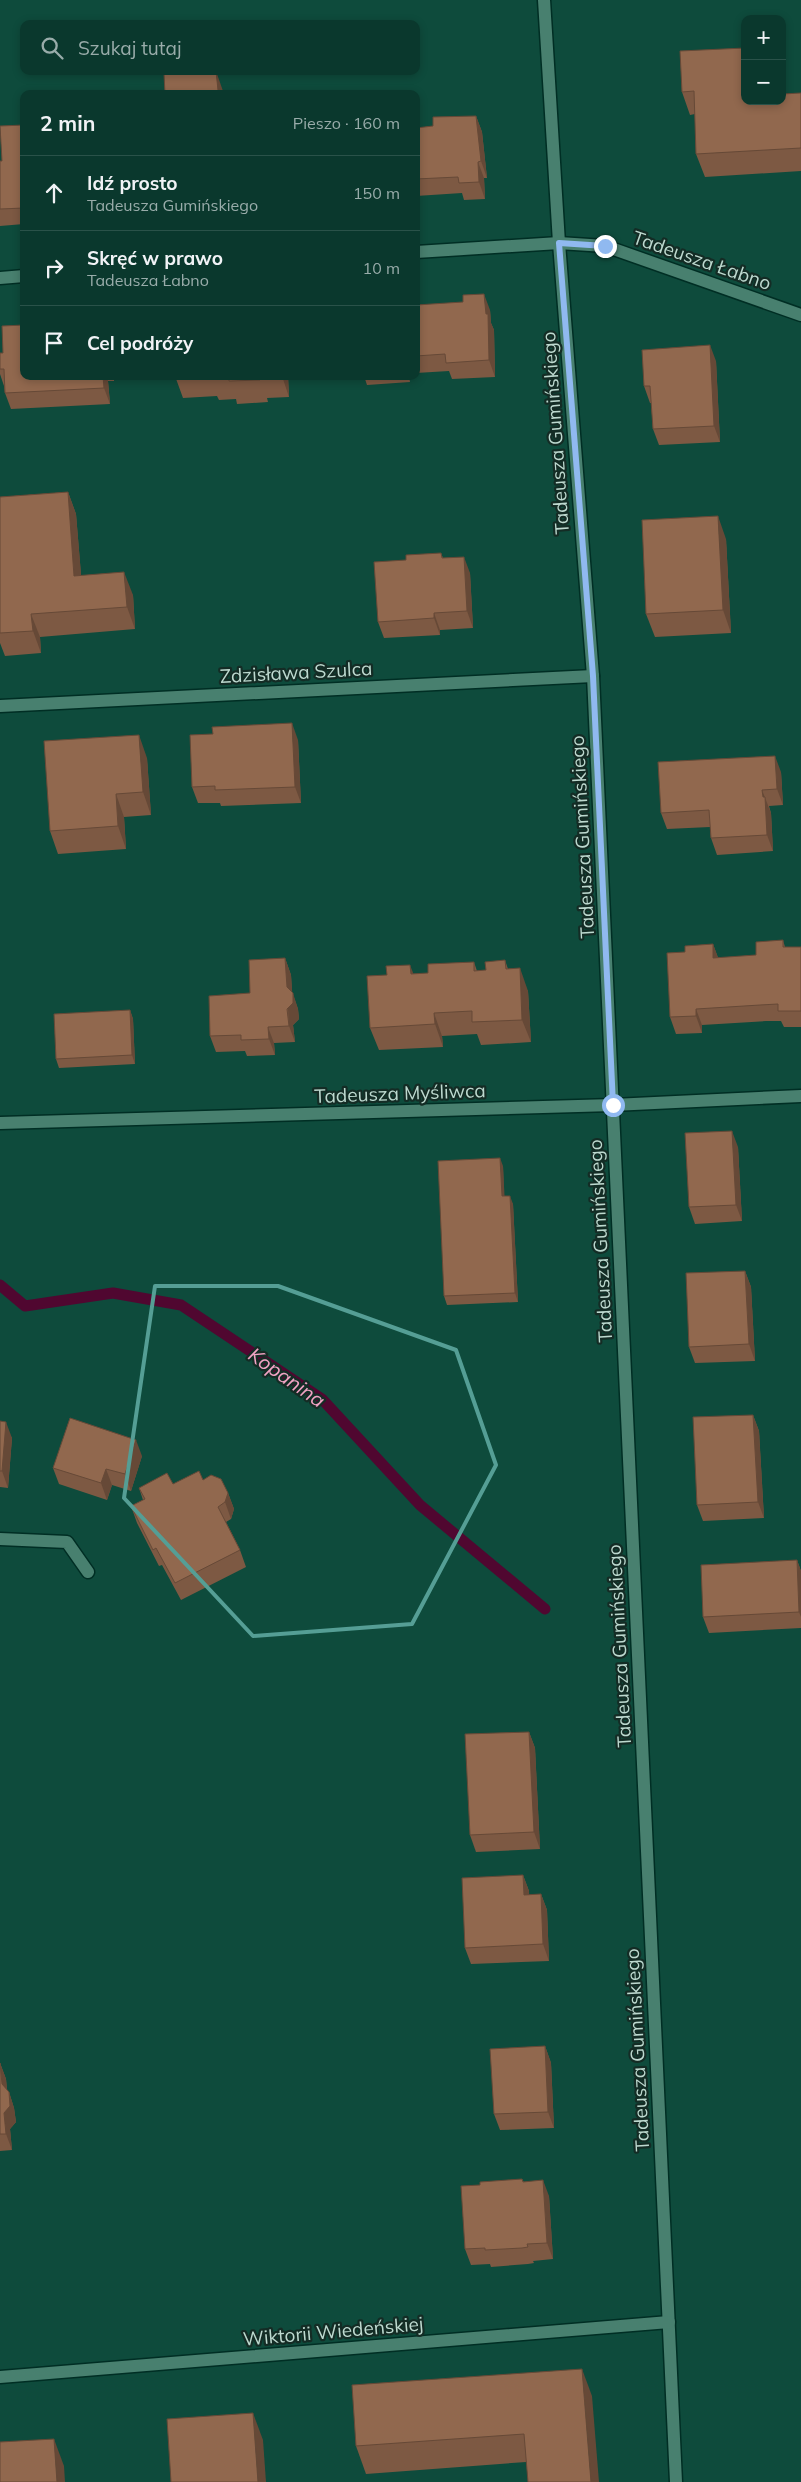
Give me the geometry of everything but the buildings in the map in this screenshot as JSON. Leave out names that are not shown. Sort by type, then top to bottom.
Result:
[{"type":"street","name":"Tadeusza Gumińskiego","points":[[544,0],[559,243],[593,676],[676,2482]]},
{"type":"street","name":"Tadeusza Łabno","points":[[420,252],[559,243],[605,246],[801,315]]},
{"type":"street","points":[[0,278],[20,276]]},
{"type":"street","name":"Zdzisława Szulca","points":[[0,706],[593,676]]},
{"type":"street","name":"Tadeusza Myśliwca","points":[[0,1123],[613,1105],[801,1096]]},
{"type":"street","points":[[0,1540],[67,1542],[88,1572]]},
{"type":"street","name":"Wiktorii Wiedeńskiej","points":[[0,2377],[669,2322]]},
{"type":"highlighted area","points":[[155,1286],[278,1286],[456,1350],[496,1465],[412,1624],[253,1636],[124,1498]]},
{"type":"waterway","name":"Kopanina","points":[[0,1285],[25,1306],[113,1293],[181,1305],[322,1399],[420,1505],[545,1609]]},
{"type":"route","points":[[605,246],[559,243],[593,676],[613,1105]]}]
